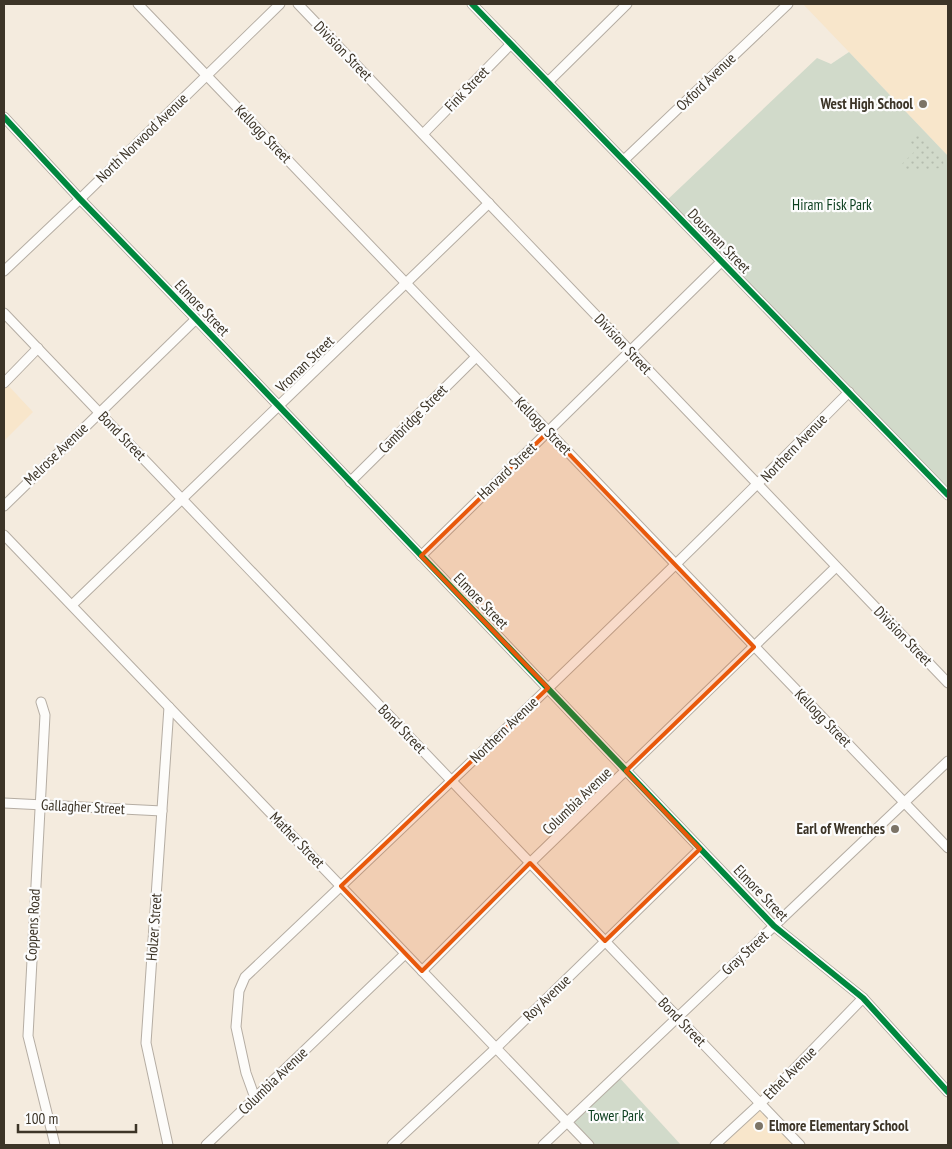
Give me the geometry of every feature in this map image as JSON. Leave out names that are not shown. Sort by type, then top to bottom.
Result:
[{"type":"street","name":"Kellogg Street","points":[[138,4],[948,848]]},
{"type":"street","name":"North Norwood Avenue","points":[[4,271],[280,4]]},
{"type":"street","name":"Division Street","points":[[298,4],[948,683]]},
{"type":"street","name":"Dousman Street","points":[[472,4],[948,495]]},
{"type":"street","points":[[548,82],[627,4]]},
{"type":"street","name":"Oxford Avenue","points":[[624,160],[788,4]]},
{"type":"street","name":"Fink Street","points":[[423,134],[511,44]]},
{"type":"street","name":"Elmore Street","points":[[4,118],[774,926],[863,998],[948,1092]]},
{"type":"street","name":"Vroman Street","points":[[72,606],[490,203]]},
{"type":"street","name":"Harvard Street","points":[[421,556],[722,261]]},
{"type":"street","name":"Bond Street","points":[[4,313],[800,1145]]},
{"type":"street","name":"Melrose Avenue","points":[[4,506],[196,319]]},
{"type":"street","points":[[4,383],[38,348]]},
{"type":"street","name":"Cambridge Street","points":[[350,482],[476,357]]},
{"type":"street","name":"Northern Avenue","points":[[255,1098],[246,1073],[236,1027],[238,992],[245,977],[452,781],[758,485],[849,392]]},
{"type":"street","name":"Mather Street","points":[[4,535],[589,1145]]},
{"type":"street","name":"Columbia Avenue","points":[[422,971],[530,863],[836,567]]},
{"type":"street","name":"Coppens Road","points":[[41,702],[45,715],[28,1036],[55,1145]]},
{"type":"street","name":"Holzer Street","points":[[168,1145],[146,1043],[169,707]]},
{"type":"street","name":"Gray Street","points":[[543,1145],[948,761]]},
{"type":"street","name":"Gallagher Street","points":[[4,803],[162,811]]},
{"type":"street","name":"Roy Avenue","points":[[392,1145],[496,1048],[700,849]]},
{"type":"street","name":"Columbia Avenue","points":[[206,1145],[405,954]]},
{"type":"street","name":"Ethel Avenue","points":[[715,1145],[760,1103],[863,998]]},
{"type":"highlighted area","points":[[548,432],[754,647],[626,771],[700,849],[605,941],[530,863],[422,971],[341,886],[548,688],[421,556]]},
{"type":"shaded area","name":"West High School","points":[[803,4],[948,4],[948,156],[849,52]]},
{"type":"shaded area","points":[[4,381],[33,412],[4,441]]},
{"type":"shaded area","name":"Elmore Elementary School","points":[[760,1103],[800,1145],[715,1145]]},
{"type":"green space","name":"Hiram Fisk Park","points":[[849,52],[948,156],[948,495],[665,202],[817,58],[831,64]]},
{"type":"green space","points":[[917,132],[943,159],[944,168],[911,170],[907,174],[900,166],[917,149],[908,140]]},
{"type":"green space","name":"Tower Park","points":[[617,1075],[681,1145],[589,1145],[567,1122]]},
{"type":"cycle path","points":[[472,4],[948,495]]},
{"type":"cycle path","points":[[4,117],[774,926],[863,998],[948,1092]]},
{"type":"place","name":"West High School","points":[[923,104]]},
{"type":"place","name":"Earl of Wrenches","points":[[895,829]]},
{"type":"place","name":"Elmore Elementary School","points":[[759,1126]]}]
